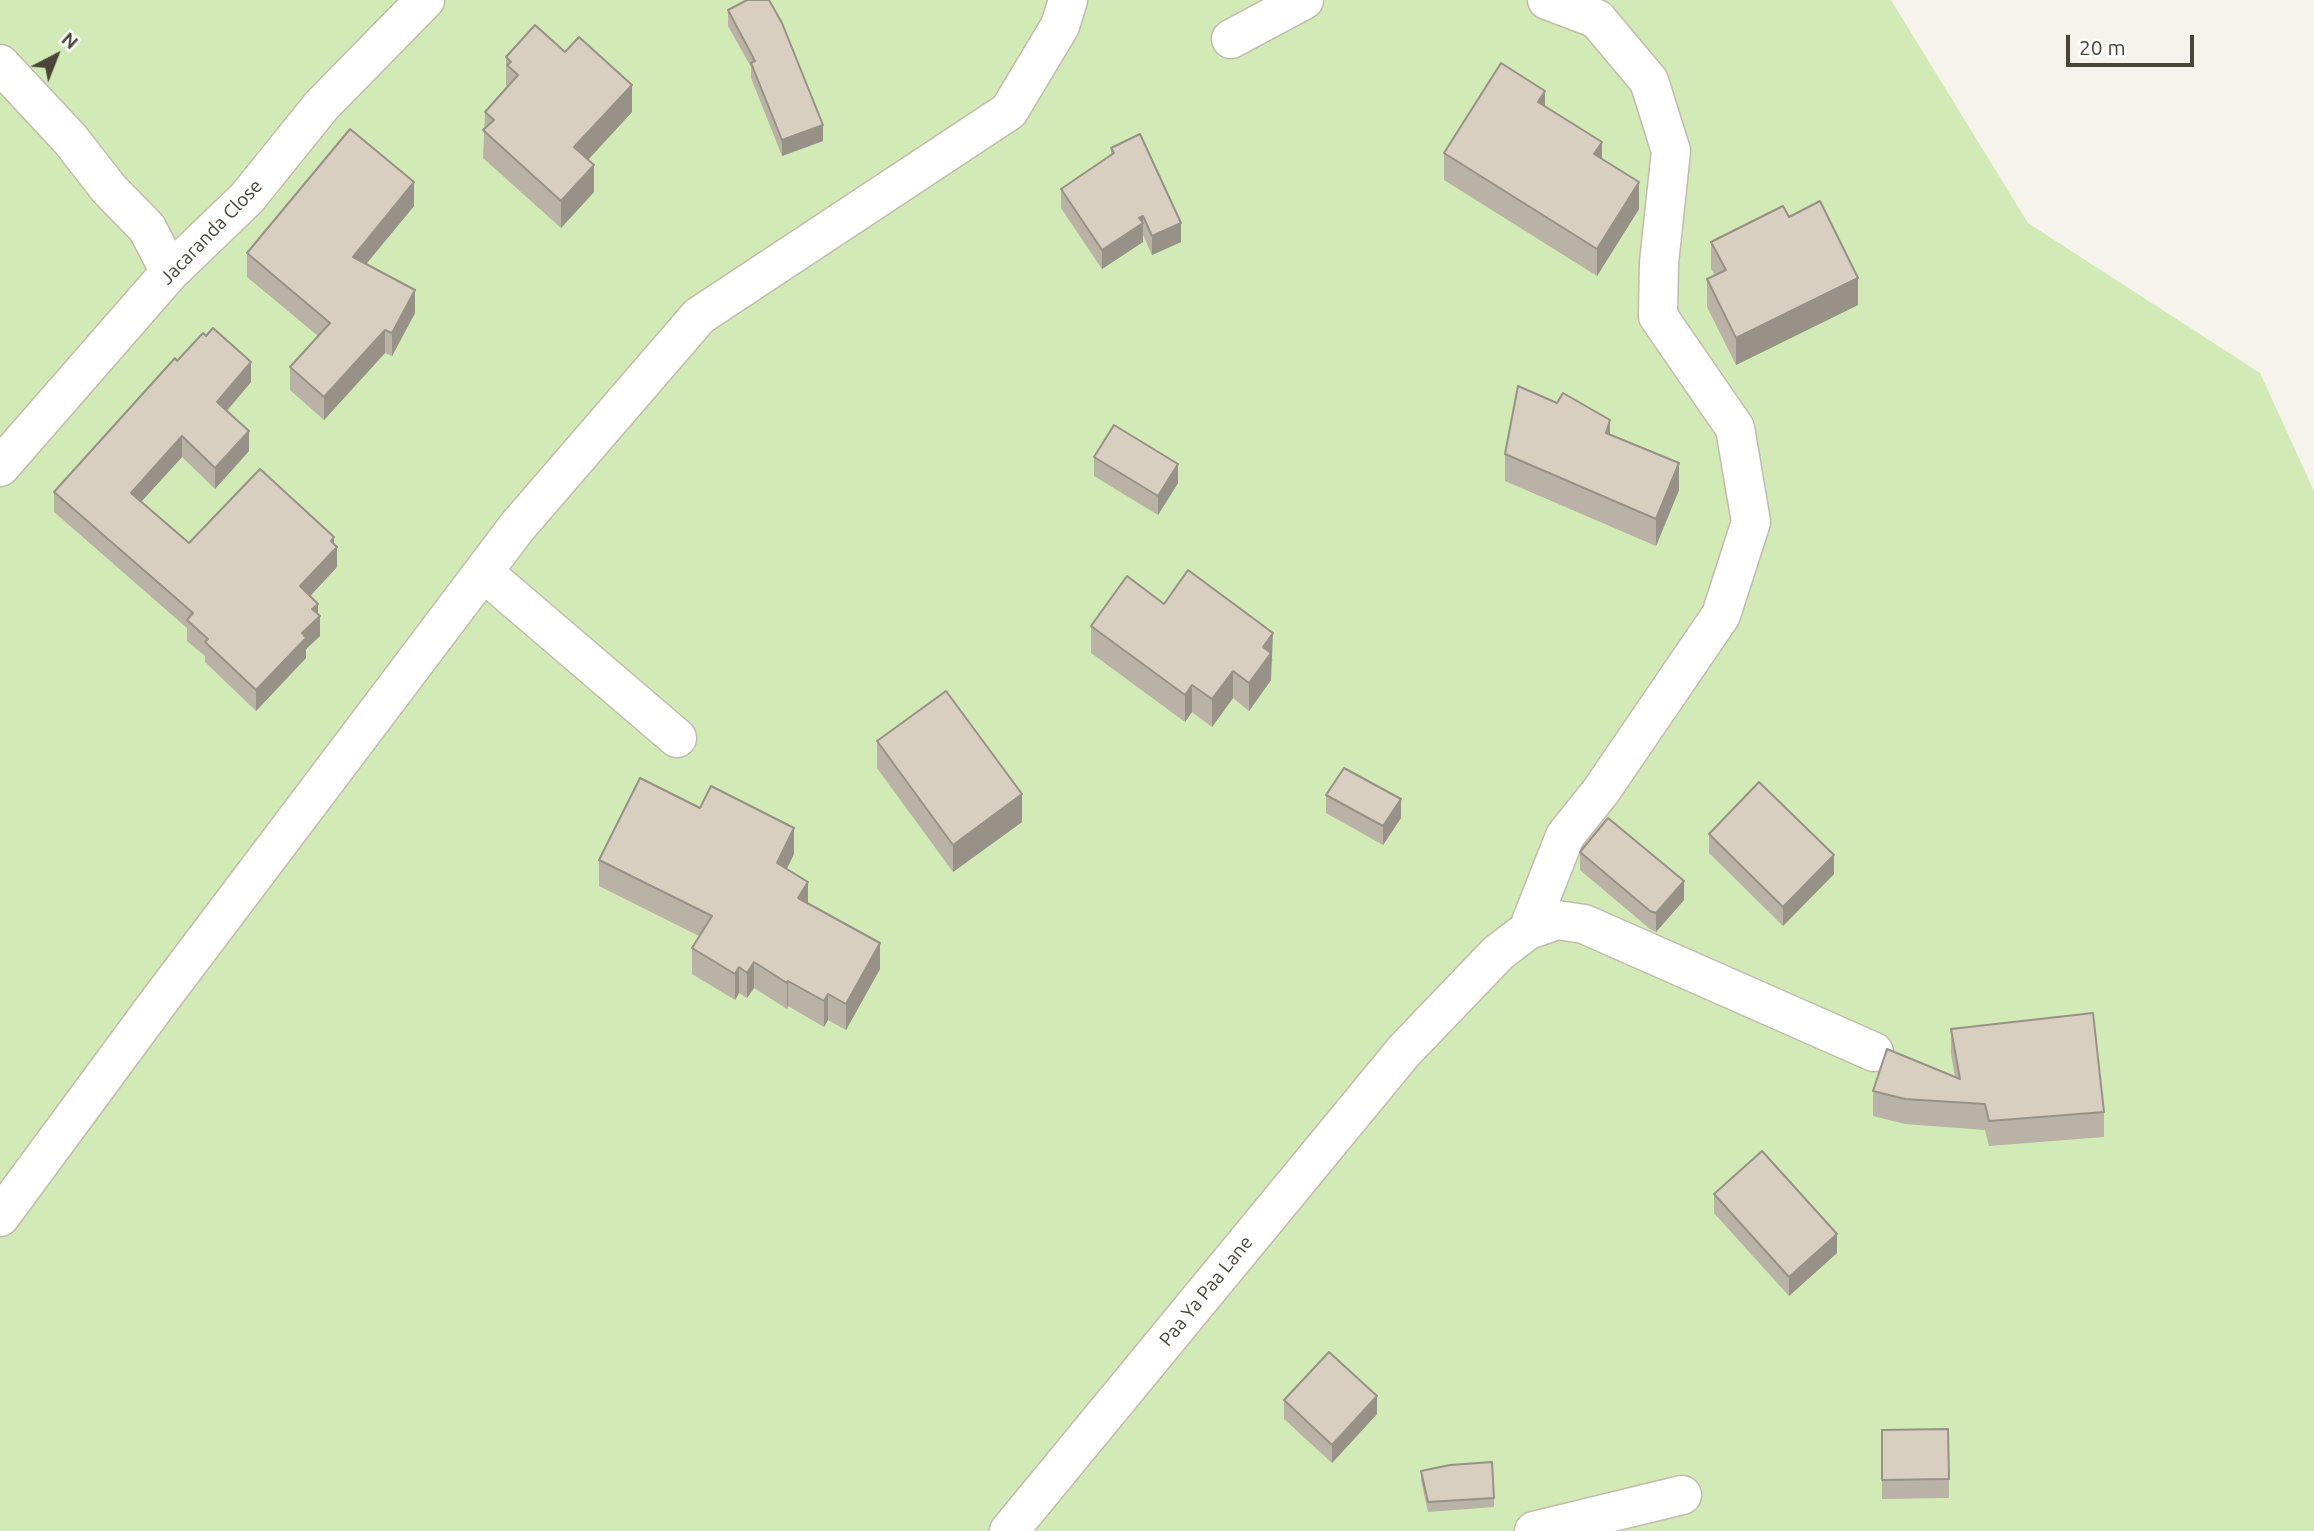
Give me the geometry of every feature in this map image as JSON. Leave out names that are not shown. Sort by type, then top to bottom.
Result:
[{"type":"street","name":"Jacaranda Close","points":[[0,467],[170,272],[247,198],[322,105],[425,0]]},
{"type":"street","points":[[0,1217],[176,978],[517,527],[699,316],[1009,111],[1060,26],[1068,0]]},
{"type":"street","points":[[1231,39],[1304,0]]},
{"type":"street","points":[[1528,930],[1565,836],[1601,792],[1721,615],[1751,522],[1735,428],[1658,316],[1659,264],[1671,151],[1649,82],[1597,19],[1547,0]]},
{"type":"street","points":[[0,64],[70,139],[109,189],[147,228],[170,272]]},
{"type":"street","points":[[483,572],[677,738]]},
{"type":"street","points":[[1528,930],[1557,920],[1584,924],[1874,1052]]},
{"type":"street","name":"Paa Ya Paa Lane","points":[[1009,1531],[1404,1051],[1498,953],[1528,930]]},
{"type":"street","points":[[1534,1531],[1682,1494]]},
{"type":"green space","points":[[0,0],[1891,0],[2028,223],[2260,373],[2314,491],[2314,1531],[0,1531]]},
{"type":"building","points":[[747,0],[769,0],[782,23],[823,125],[782,140],[751,63],[755,61],[728,10]]},
{"type":"building","points":[[535,25],[565,52],[579,37],[632,85],[574,147],[594,165],[561,201],[483,130],[494,120],[485,112],[518,75],[507,65],[511,62],[506,57]]},
{"type":"building","points":[[1501,63],[1545,91],[1538,102],[1602,142],[1594,154],[1639,182],[1597,249],[1444,153]]},
{"type":"building","points":[[350,129],[414,182],[353,257],[415,290],[392,333],[385,330],[324,397],[290,367],[330,323],[247,253]]},
{"type":"building","points":[[1140,134],[1181,223],[1152,236],[1143,216],[1139,218],[1143,223],[1102,250],[1061,189],[1114,153],[1111,148]]},
{"type":"building","points":[[1820,201],[1858,278],[1736,338],[1707,279],[1726,270],[1711,242],[1783,206],[1789,217]]},
{"type":"building","points":[[213,328],[251,362],[217,402],[249,431],[215,468],[182,436],[131,493],[189,543],[260,469],[334,537],[331,541],[337,547],[300,586],[318,604],[312,609],[320,616],[302,633],[306,638],[256,690],[205,642],[208,639],[187,620],[193,613],[54,492],[175,358],[177,361],[203,333],[206,336]]},
{"type":"building","points":[[1518,386],[1557,403],[1563,393],[1610,420],[1606,433],[1679,463],[1656,519],[1505,454]]},
{"type":"building","points":[[1114,425],[1178,464],[1158,496],[1094,457]]},
{"type":"building","points":[[1188,570],[1273,633],[1263,647],[1271,653],[1249,683],[1233,671],[1212,699],[1192,685],[1185,695],[1091,626],[1127,576],[1164,604]]},
{"type":"building","points":[[946,691],[1022,794],[953,845],[877,741]]},
{"type":"building","points":[[1344,768],[1401,799],[1383,826],[1326,795]]},
{"type":"building","points":[[640,778],[700,808],[711,786],[794,828],[777,863],[808,882],[798,898],[880,943],[846,1004],[828,994],[824,1001],[788,981],[787,983],[754,962],[747,973],[739,967],[735,974],[692,948],[712,916],[599,860]]},
{"type":"building","points":[[1759,782],[1834,855],[1783,907],[1709,834]]},
{"type":"building","points":[[1608,818],[1684,881],[1656,913],[1650,911],[1580,852]]},
{"type":"building","points":[[2093,1013],[2104,1112],[1989,1121],[1985,1104],[1905,1099],[1873,1091],[1887,1049],[1960,1079],[1951,1029]]},
{"type":"building","points":[[1762,1151],[1837,1234],[1789,1277],[1714,1194]]},
{"type":"building","points":[[1329,1352],[1377,1396],[1332,1445],[1284,1400]]},
{"type":"building","points":[[1948,1429],[1949,1479],[1882,1480],[1882,1430]]},
{"type":"building","points":[[1492,1462],[1494,1498],[1428,1502],[1421,1471],[1450,1465]]}]
